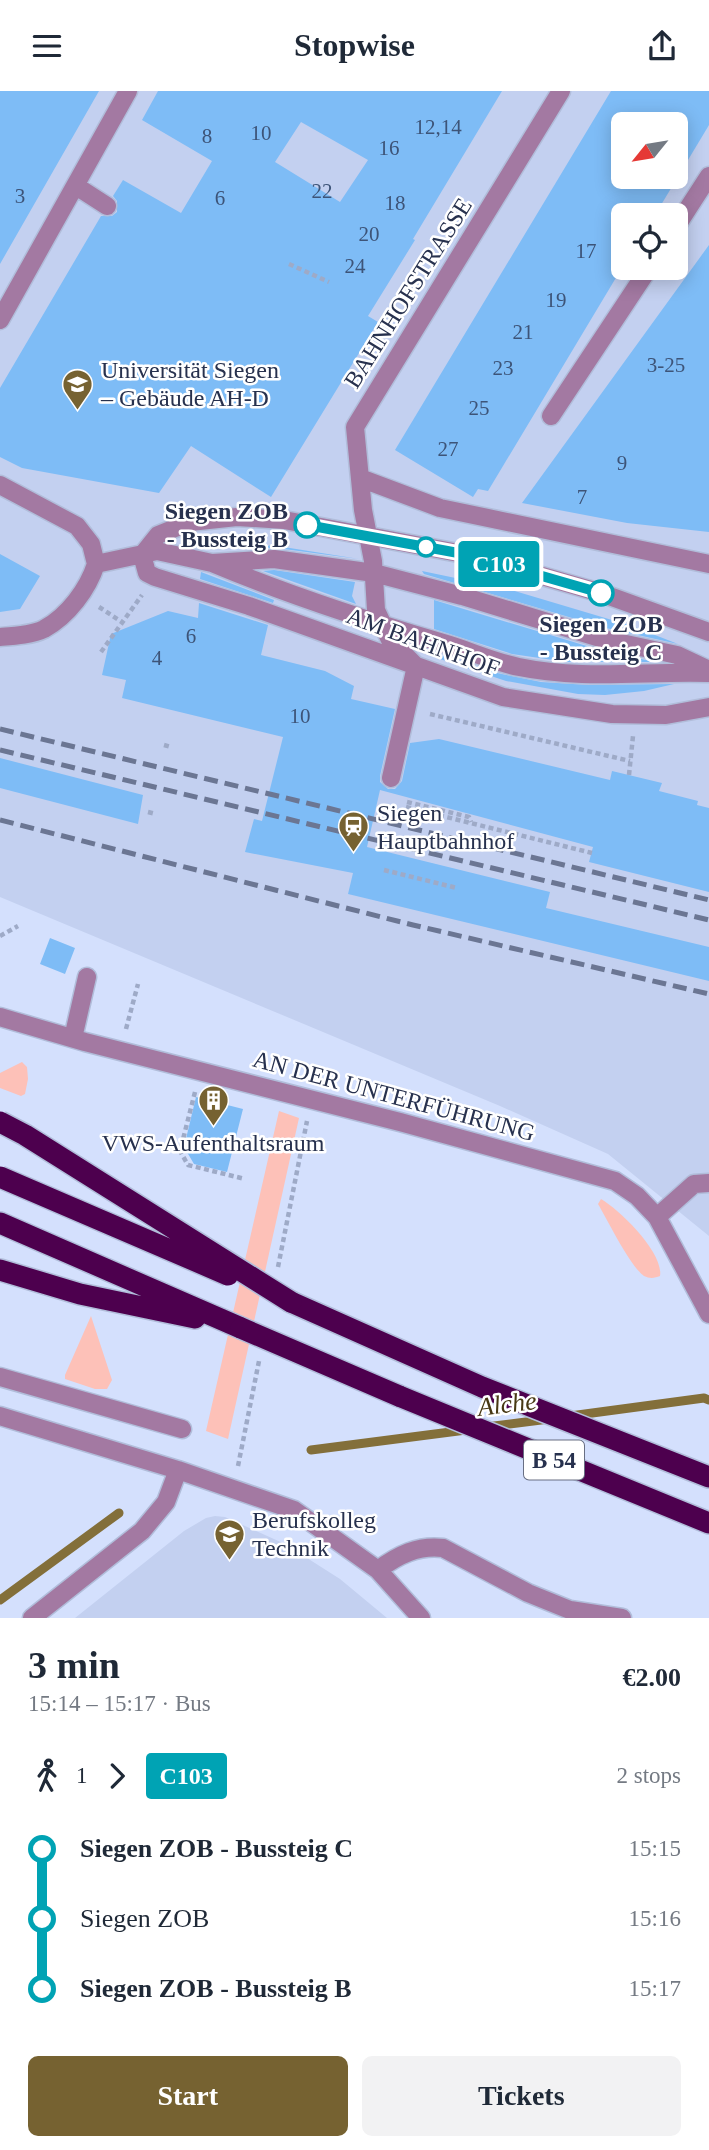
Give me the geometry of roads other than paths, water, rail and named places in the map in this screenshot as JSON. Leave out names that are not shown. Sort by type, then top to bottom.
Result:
[{"type":"highway","points":[[0,1122],[291,1302]]},
{"type":"highway","name":"B 54","points":[[0,1177],[482,1387],[709,1477]]},
{"type":"highway","name":"B 54","points":[[0,1223],[462,1423],[709,1523]]},
{"type":"highway","points":[[0,1270],[80,1294],[241,1328]]},
{"type":"street","points":[[0,320],[128,91]]},
{"type":"street","name":"BAHNHOFSTRASSE","points":[[422,652],[390,640],[376,629],[376,610],[366,568],[368,536],[355,427],[561,91]]},
{"type":"street","points":[[688,208],[709,176]]},
{"type":"street","points":[[76,186],[107,206]]},
{"type":"street","points":[[551,416],[641,280]]},
{"type":"street","points":[[360,478],[440,508],[709,564]]},
{"type":"street","points":[[0,485],[77,526],[91,544],[96,564],[92,578],[81,595],[44,629],[0,637]]},
{"type":"street","points":[[142,555],[158,535],[190,522],[237,517],[284,520],[469,555],[601,593],[709,632]]},
{"type":"street","points":[[96,564],[167,553],[212,563],[376,629],[422,652],[517,667],[600,676],[708,670]]},
{"type":"street","name":"AM BAHNHOF","points":[[142,555],[147,573],[155,577],[249,606],[422,652],[503,697],[612,714],[666,715],[709,707]]},
{"type":"street","points":[[212,563],[274,559],[366,568],[392,578],[462,596],[541,626],[677,655],[708,670]]},
{"type":"street","points":[[392,578],[408,566]]},
{"type":"street","points":[[391,778],[422,652]]},
{"type":"street","points":[[528,656],[541,670]]},
{"type":"street","points":[[73,1038],[87,977]]},
{"type":"street","name":"AN DER UNTERFÜHRUNG","points":[[0,1017],[615,1181],[636,1196],[657,1217],[709,1314]]},
{"type":"street","points":[[657,1217],[694,1184],[709,1183]]},
{"type":"street","points":[[0,1377],[182,1429]]},
{"type":"street","points":[[0,1416],[178,1470],[293,1510],[378,1570],[421,1618]]},
{"type":"street","points":[[32,1618],[142,1531],[166,1502],[178,1470]]},
{"type":"street","points":[[378,1570],[392,1560],[417,1549],[429,1546],[443,1548],[549,1602],[570,1610],[622,1618]]},
{"type":"waterway","name":"Alche","points":[[570,1416],[704,1398],[709,1400]]},
{"type":"waterway","name":"Alche","points":[[486,1427],[549,1419]]},
{"type":"waterway","name":"Alche","points":[[311,1450],[466,1430]]},
{"type":"waterway","name":"Alche","points":[[0,1600],[119,1513]]},
{"type":"railway","points":[[0,729],[709,900]]},
{"type":"railway","points":[[0,750],[709,920]]},
{"type":"railway","points":[[0,820],[413,925],[709,994]]},
{"type":"place","name":"Universität Siegen – Gebäude AH-D","points":[[78,411]]},
{"type":"place","name":"Siegen ZOB - Bussteig B","points":[[307,525]]},
{"type":"place","name":"Siegen ZOB - Bussteig C","points":[[601,593]]},
{"type":"place","name":"Siegen Hauptbahnhof","points":[[354,854]]},
{"type":"place","name":"VWS-Aufenthaltsraum","points":[[213,1128]]},
{"type":"place","name":"Berufskolleg Technik","points":[[229,1561]]}]
